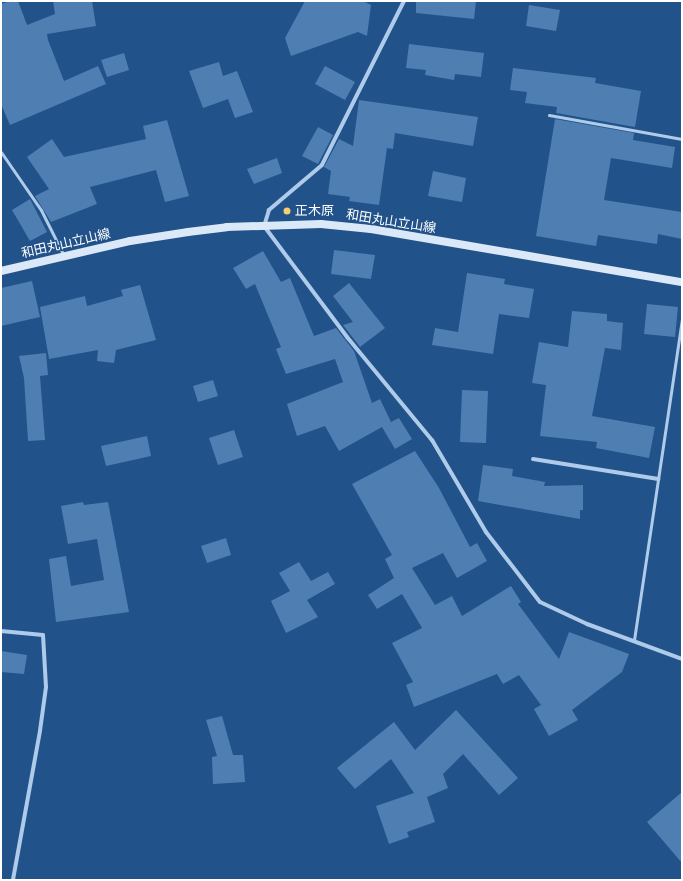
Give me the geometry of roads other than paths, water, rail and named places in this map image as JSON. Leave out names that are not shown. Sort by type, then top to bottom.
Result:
[{"type":"main road","name":"和田丸山立山線","points":[[1,271],[64,256],[188,232],[264,226],[321,224],[370,229],[682,282]]},
{"type":"street","points":[[404,1],[322,165],[269,210],[264,226],[346,337],[432,440],[486,532],[540,602],[587,624],[634,640],[682,659]]},
{"type":"street","points":[[533,459],[658,479]]},
{"type":"street","points":[[1,630],[43,635],[44,642],[46,687],[40,731],[13,880]]},
{"type":"lane","points":[[549,115],[682,139]]},
{"type":"lane","points":[[1,152],[41,210],[64,256]]},
{"type":"lane","points":[[634,640],[682,320]]},
{"type":"place","name":"正木原","points":[[287,211]]}]
